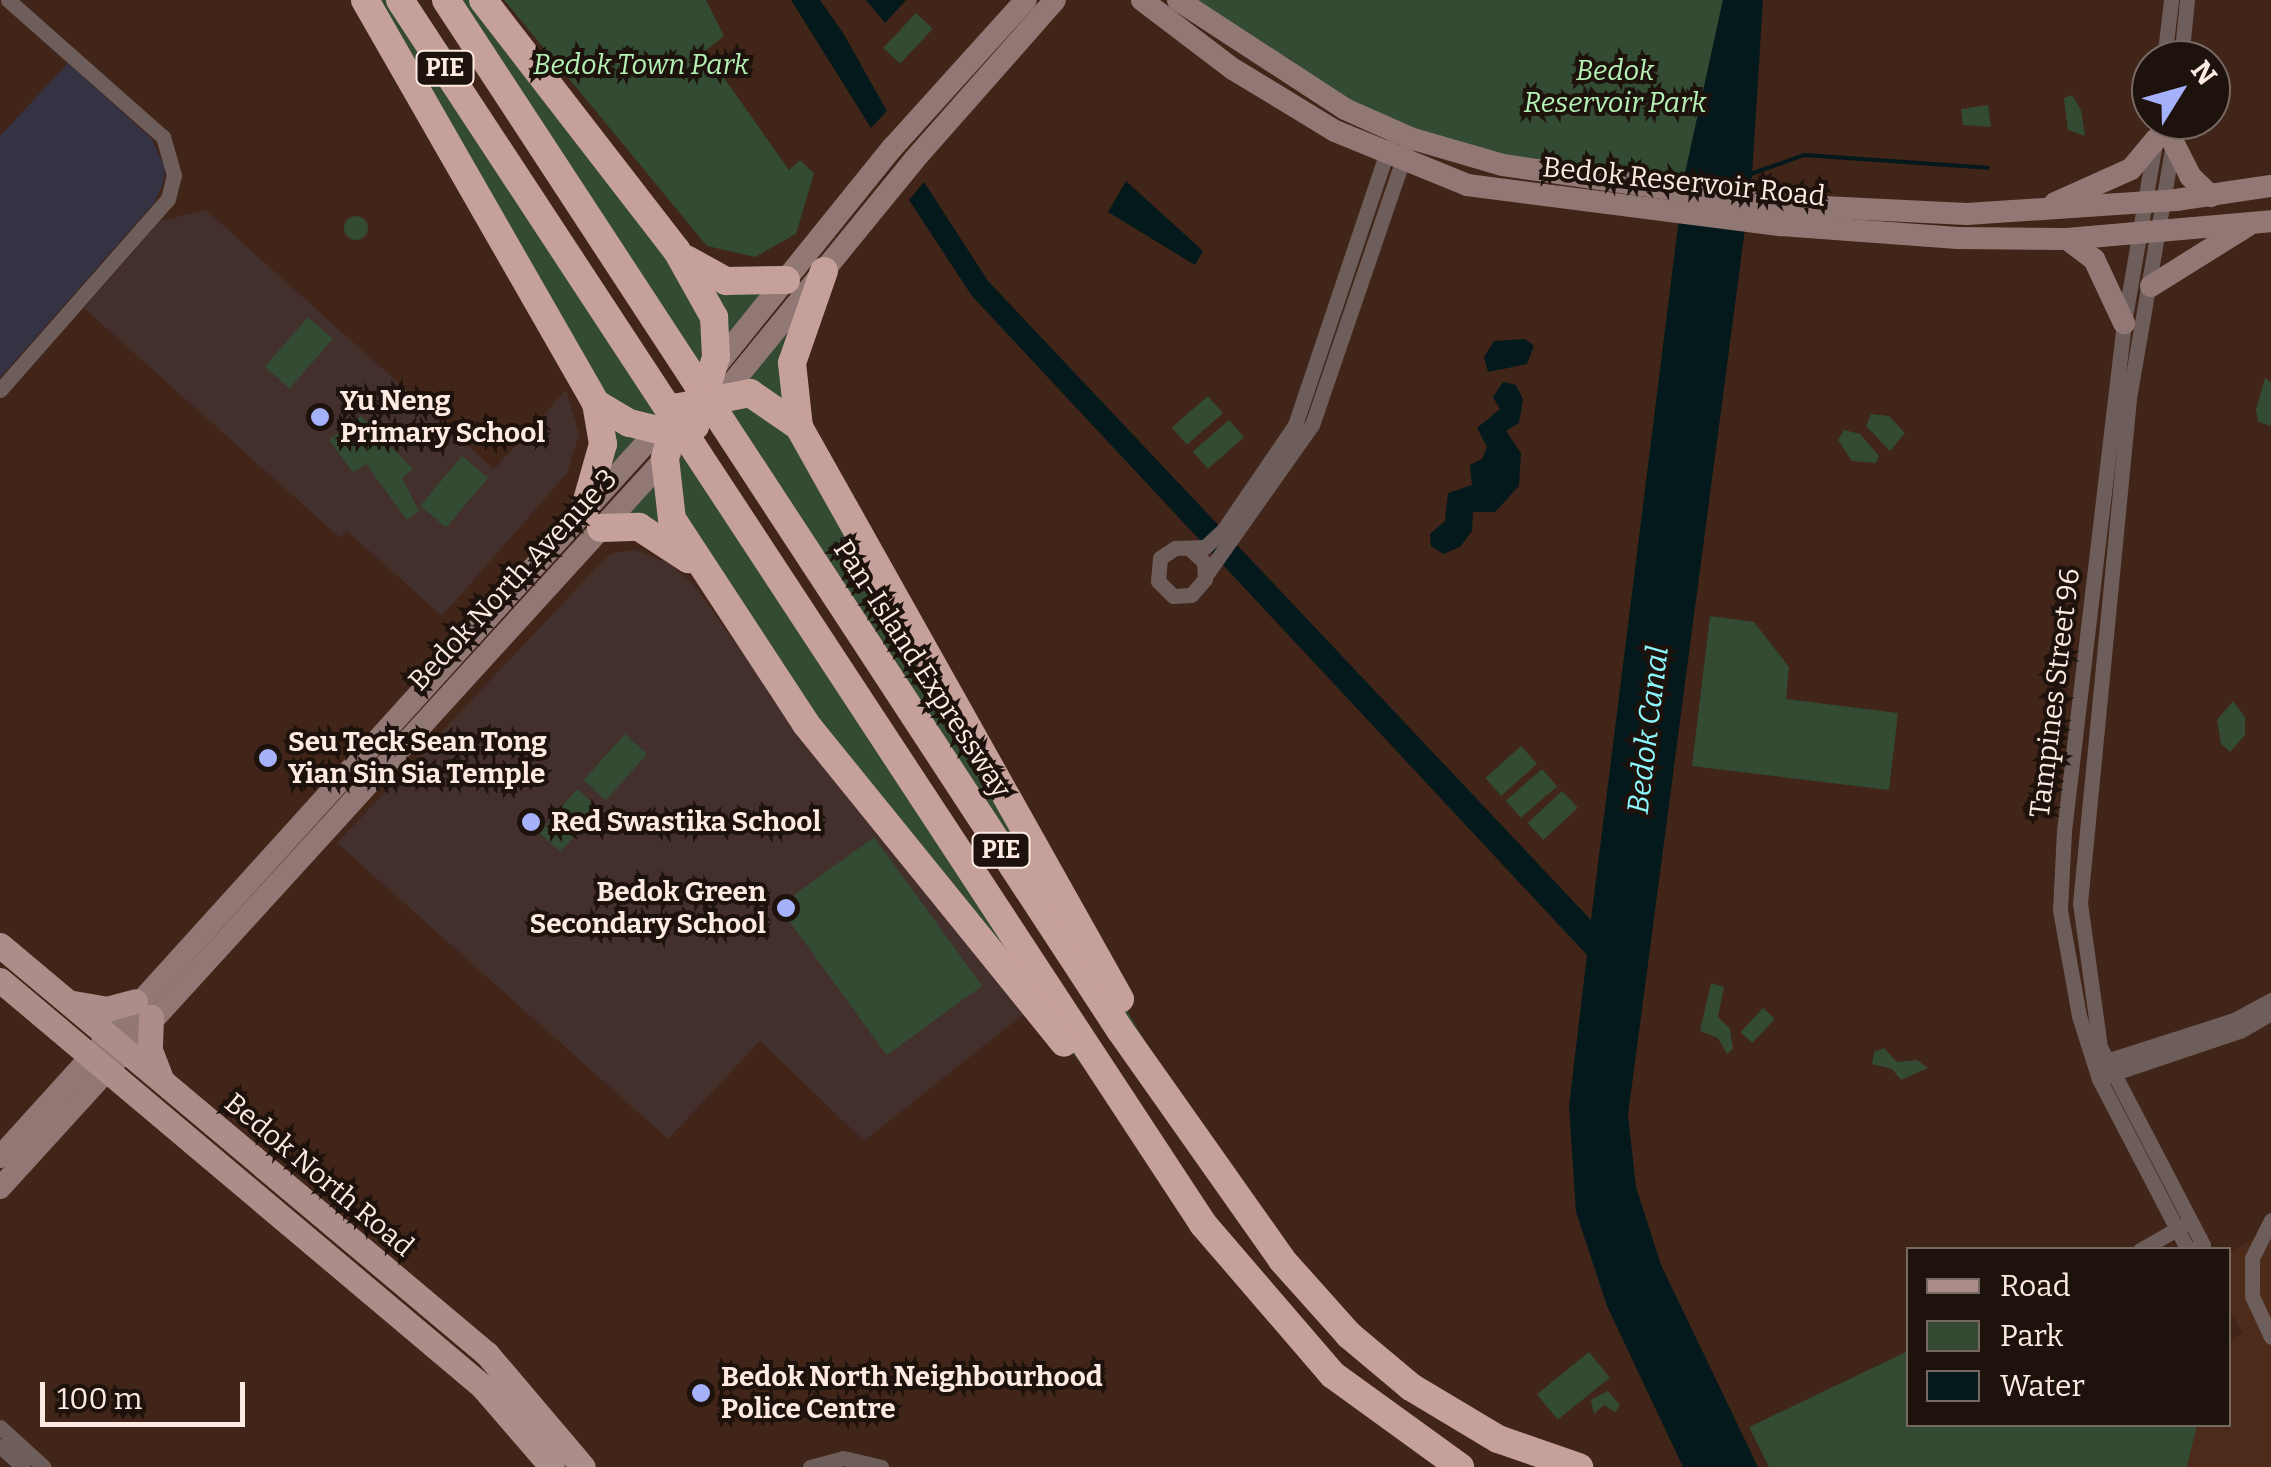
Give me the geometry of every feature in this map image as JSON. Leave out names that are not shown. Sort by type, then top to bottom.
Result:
[{"type":"highway","points":[[365,0],[596,403],[603,444],[592,519],[638,527],[703,573]]},
{"type":"highway","name":"PIE","points":[[400,0],[1202,1224],[1282,1322],[1366,1404],[1460,1467]]},
{"type":"highway","name":"Pan-Island Expressway","points":[[446,0],[1232,1195],[1313,1297],[1388,1370],[1498,1440],[1578,1467]]},
{"type":"highway","points":[[482,0],[678,251],[714,317],[668,511],[703,573],[842,772],[1083,1067],[1108,1084]]},
{"type":"highway","points":[[678,251],[720,280],[786,280]]},
{"type":"highway","points":[[798,427],[792,363],[824,271]]},
{"type":"highway","points":[[596,403],[620,420],[689,414],[762,398],[798,427],[1232,1195]]},
{"type":"main road","name":"Bedok North Avenue 3","points":[[689,414],[786,280],[1026,0]]},
{"type":"main road","name":"Bedok North Avenue 3","points":[[0,1156],[106,1050],[824,271],[1055,0]]},
{"type":"main road","name":"Bedok Reservoir Road","points":[[1142,0],[1280,100],[1394,158],[1468,185],[1647,209],[1781,215],[2068,240],[2261,222]]},
{"type":"main road","name":"Bedok Reservoir Road","points":[[1178,0],[1280,71],[1402,134],[1503,165],[1650,185],[1781,215],[1967,214],[2156,201],[2271,186]]},
{"type":"main road","points":[[2043,208],[2131,169],[2158,140]]},
{"type":"main road","points":[[2167,140],[2190,176],[2210,196]]},
{"type":"main road","points":[[2152,286],[2261,222]]},
{"type":"main road","points":[[2068,240],[2094,259],[2124,323]]},
{"type":"main road","name":"Bedok North Road","points":[[0,946],[68,1002],[106,1050],[482,1386],[552,1467]]},
{"type":"main road","name":"Bedok North Road","points":[[0,980],[164,1084],[487,1354],[577,1464]]},
{"type":"main road","points":[[68,1002],[106,1009],[143,1009],[150,1050],[164,1084]]},
{"type":"main road","name":"Bedok North Avenue 3","points":[[0,1188],[106,1050]]},
{"type":"street","points":[[0,390],[168,199],[174,175],[163,137],[8,0]]},
{"type":"street","points":[[2166,40],[2171,0]]},
{"type":"street","points":[[2183,40],[2187,0]]},
{"type":"street","points":[[1211,550],[1171,549],[1160,558],[1162,589],[1187,597],[1206,575],[1211,550],[1228,534],[1312,426],[1402,134]]},
{"type":"street","name":"Tampines Street 96","points":[[2162,140],[2150,230],[2124,323],[2060,871],[2070,966],[2102,1070],[2194,1247]]},
{"type":"street","name":"Tampines Street 96","points":[[2102,1070],[2083,950],[2080,849],[2129,399],[2152,286],[2150,230]]},
{"type":"street","points":[[1189,548],[1202,558],[1206,575]]},
{"type":"street","points":[[2102,1070],[2234,1020],[2271,1000]]},
{"type":"street","points":[[2102,1070],[2240,1031],[2271,1013]]},
{"type":"street","points":[[2271,1220],[2252,1258],[2252,1296],[2271,1337]]},
{"type":"street","points":[[2145,1247],[2183,1225]]},
{"type":"street","points":[[0,1427],[44,1467]]},
{"type":"street","points":[[0,1446],[23,1467]]},
{"type":"street","points":[[810,1467],[842,1458],[882,1467]]},
{"type":"shaded area","points":[[68,63],[152,139],[165,168],[163,184],[154,203],[0,378],[0,136]]},
{"type":"shaded area","name":"Yu Neng Primary School","points":[[206,210],[494,469],[566,390],[579,434],[568,472],[442,616],[347,531],[340,538],[84,308],[160,221]]},
{"type":"shaded area","name":"Bedok Green Secondary School","points":[[636,550],[670,564],[695,586],[824,767],[1024,1014],[864,1141],[760,1041],[668,1139],[337,843],[595,569],[612,553]]},
{"type":"shaded area","points":[[2271,1229],[2271,1467],[2187,1467],[2197,1427],[2231,1427],[2231,1342],[2243,1333],[2231,1314],[2231,1252]]},
{"type":"green space","points":[[365,0],[400,0],[665,404],[585,510],[602,427]]},
{"type":"green space","points":[[445,0],[482,0],[678,252],[765,283],[742,336],[704,339],[700,367]]},
{"type":"green space","name":"Bedok Town Park","points":[[504,0],[706,0],[724,36],[705,51],[789,170],[800,160],[814,173],[796,234],[755,257],[707,246]]},
{"type":"green space","name":"Bedok Reservoir Park","points":[[1186,0],[1723,0],[1684,178],[1650,173],[1649,181],[1463,151],[1305,81],[1290,59]]},
{"type":"green space","points":[[916,13],[933,29],[900,64],[883,48]]},
{"type":"green space","points":[[2072,95],[2081,110],[2085,136],[2068,130],[2064,98]]},
{"type":"green space","points":[[1988,105],[1991,127],[1963,125],[1961,109]]},
{"type":"green space","points":[[356,216],[365,219],[365,237],[356,240],[347,237],[344,228],[347,219]]},
{"type":"green space","points":[[822,274],[790,397],[1004,793],[1230,1192],[719,417],[725,394]]},
{"type":"green space","points":[[308,317],[333,339],[290,388],[265,367]]},
{"type":"green space","points":[[2265,378],[2271,382],[2271,426],[2258,422],[2256,409]]},
{"type":"green space","points":[[1208,396],[1223,413],[1187,445],[1172,427]]},
{"type":"green space","points":[[1871,414],[1889,416],[1905,433],[1890,451],[1866,426]]},
{"type":"green space","points":[[361,416],[413,469],[402,478],[419,511],[407,520],[366,464],[353,473],[329,440]]},
{"type":"green space","points":[[1229,420],[1244,437],[1208,469],[1193,451]]},
{"type":"green space","points":[[1844,430],[1860,434],[1879,456],[1876,463],[1852,461],[1838,440]]},
{"type":"green space","points":[[693,445],[1083,1067],[702,571],[617,525]]},
{"type":"green space","points":[[462,456],[488,478],[446,528],[420,506]]},
{"type":"green space","points":[[1710,616],[1754,622],[1789,667],[1786,699],[1898,713],[1889,790],[1692,766]]},
{"type":"green space","points":[[2233,701],[2245,717],[2245,735],[2230,752],[2221,744],[2217,720]]},
{"type":"green space","points":[[625,734],[647,754],[606,800],[584,780]]},
{"type":"green space","points":[[1521,746],[1537,764],[1501,796],[1485,778]]},
{"type":"green space","points":[[1542,769],[1557,786],[1521,818],[1506,800]]},
{"type":"green space","points":[[577,789],[599,808],[561,852],[539,833]]},
{"type":"green space","points":[[1562,791],[1578,808],[1543,840],[1528,823]]},
{"type":"green space","points":[[874,837],[982,986],[887,1055],[779,906]]},
{"type":"green space","points":[[1711,983],[1724,987],[1718,1017],[1730,1029],[1733,1049],[1727,1054],[1718,1038],[1700,1031]]},
{"type":"green space","points":[[1763,1008],[1775,1019],[1752,1043],[1740,1032]]},
{"type":"green space","points":[[1884,1048],[1897,1062],[1917,1060],[1928,1068],[1901,1080],[1892,1069],[1872,1064],[1874,1052]]},
{"type":"green space","points":[[1589,1352],[1610,1378],[1558,1420],[1537,1394]]},
{"type":"green space","points":[[1906,1352],[1906,1427],[2197,1427],[2187,1467],[1769,1467],[1749,1427]]},
{"type":"green space","points":[[1608,1391],[1620,1405],[1615,1412],[1604,1405],[1594,1414],[1591,1400]]},
{"type":"water","points":[[791,0],[820,0],[843,33],[887,111],[871,128]]},
{"type":"water","points":[[866,0],[906,0],[885,23]]},
{"type":"water","name":"Bedok Canal","points":[[1723,0],[1763,0],[1752,176],[1628,1115],[1636,1187],[1661,1265],[1758,1467],[1683,1467],[1607,1306],[1576,1212],[1569,1106],[1587,955],[972,296],[909,200],[924,182],[988,281],[1591,920],[1684,178]]},
{"type":"water","points":[[1126,181],[1203,251],[1195,265],[1108,212]]},
{"type":"water","points":[[1525,339],[1534,346],[1527,364],[1488,372],[1484,357],[1494,341]]},
{"type":"water","points":[[1503,382],[1516,385],[1523,399],[1519,423],[1506,431],[1521,453],[1519,486],[1495,512],[1473,512],[1472,531],[1460,547],[1443,554],[1431,546],[1430,534],[1445,521],[1448,493],[1472,485],[1470,465],[1482,459],[1487,447],[1477,428],[1500,409],[1493,397]]},
{"type":"waterway","points":[[1751,174],[1804,155],[1988,168]]},
{"type":"place","name":"Yu Neng Primary School","points":[[320,417]]},
{"type":"place","name":"Seu Teck Sean Tong Yian Sin Sia Temple","points":[[268,758]]},
{"type":"place","name":"Red Swastika School","points":[[531,822]]},
{"type":"place","name":"Bedok Green Secondary School","points":[[786,908]]},
{"type":"place","name":"Bedok North Neighbourhood Police Centre","points":[[701,1393]]}]
